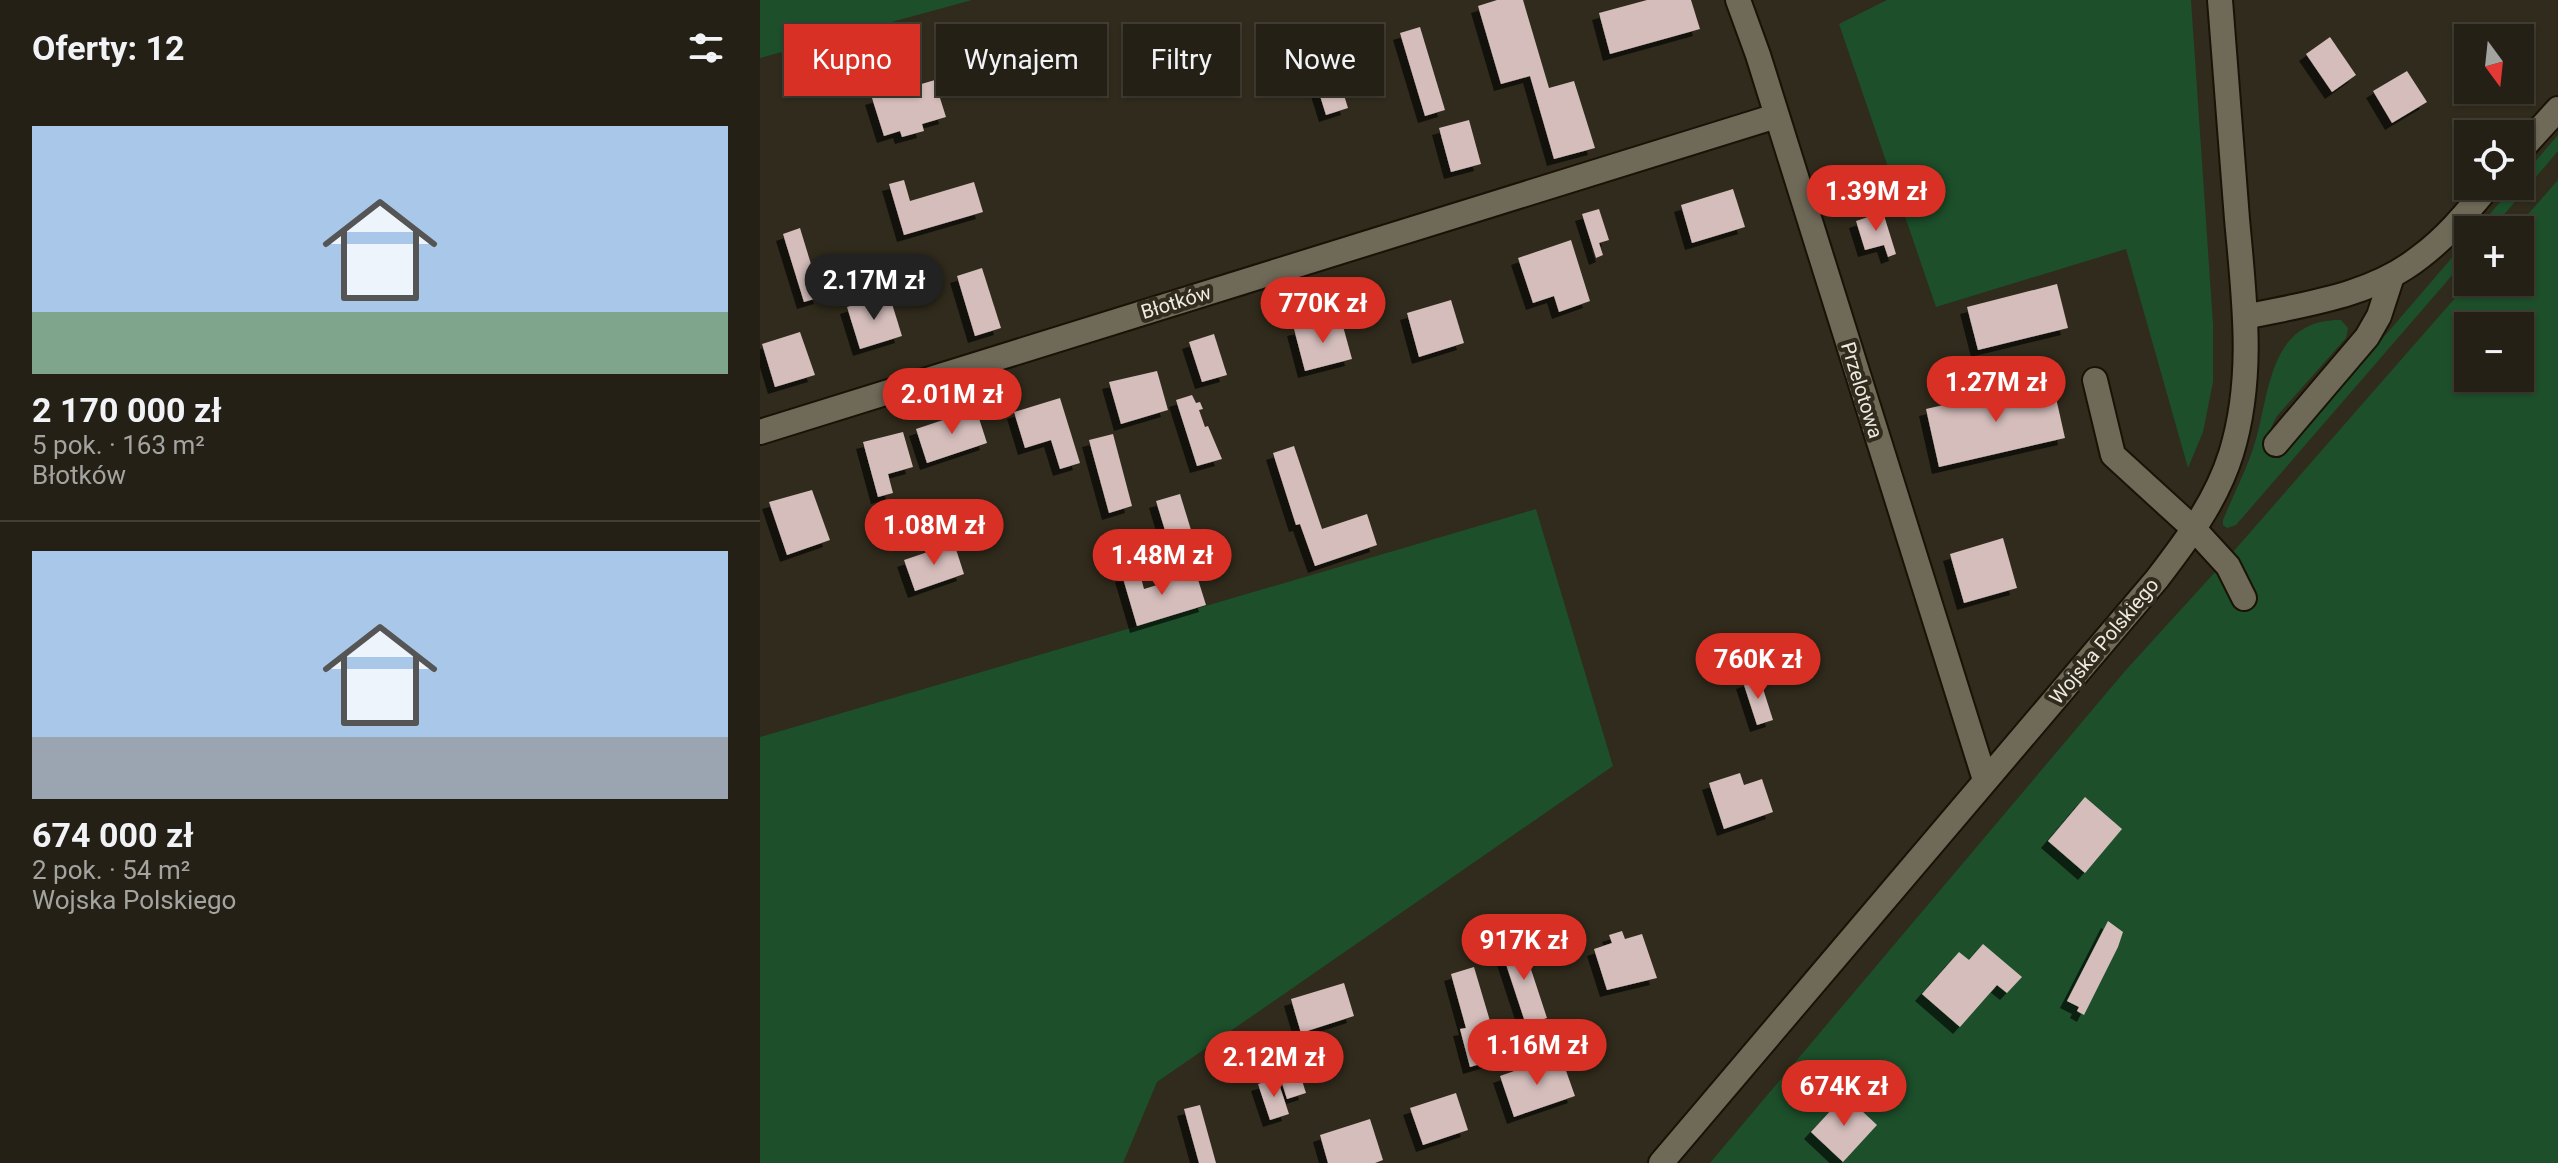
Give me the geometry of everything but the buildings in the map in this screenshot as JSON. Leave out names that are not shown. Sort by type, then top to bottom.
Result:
[{"type":"street","name":"Przelotowa","points":[[1738,0],[1985,780]]},
{"type":"street","name":"Wojska Polskiego","points":[[1661,1163],[2157,579],[2195,530],[2230,456],[2241,414],[2246,370],[2245,317],[2220,0]]},
{"type":"street","points":[[2534,136],[2558,109]]},
{"type":"street","name":"Błotków","points":[[760,432],[1776,116]]},
{"type":"street","points":[[2245,317],[2361,290],[2392,276],[2420,258],[2445,236],[2477,200]]},
{"type":"street","points":[[2276,444],[2367,337],[2379,316],[2392,276]]},
{"type":"street","points":[[2095,380],[2113,455],[2195,530],[2228,566],[2244,598]]},
{"type":"green space","points":[[760,0],[972,0],[884,24],[784,24],[784,51],[760,58]]},
{"type":"green space","points":[[1887,0],[2191,0],[2213,324],[2213,382],[2203,432],[2188,468],[2126,249],[1936,307],[1839,24]]},
{"type":"green space","points":[[2558,135],[2558,151],[2534,179],[2534,163]]},
{"type":"green space","points":[[2558,180],[2558,1163],[1710,1163],[2125,671],[2457,296],[2534,296],[2534,216],[2526,216]]},
{"type":"green space","points":[[2502,200],[2516,200],[2503,216],[2488,216]]},
{"type":"green space","points":[[2454,255],[2454,273],[2236,525],[2227,528],[2223,525],[2253,449],[2277,361],[2287,344],[2300,331],[2318,323],[2341,320],[2348,328],[2346,338],[2274,421],[2269,444],[2279,459]]},
{"type":"green space","points":[[1536,509],[1613,766],[1157,1082],[1123,1163],[760,1163],[760,737]]}]
